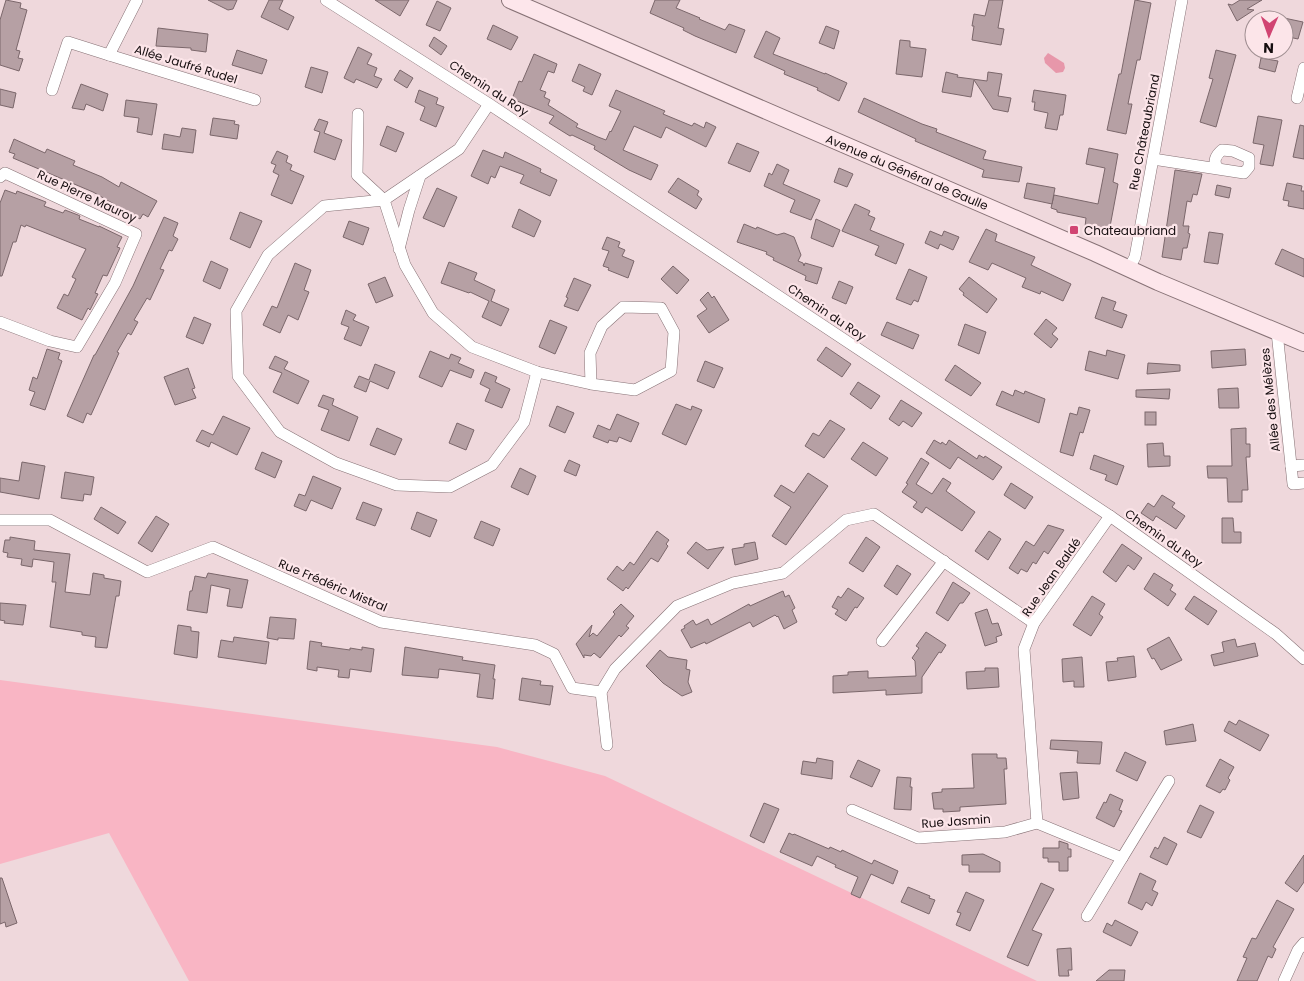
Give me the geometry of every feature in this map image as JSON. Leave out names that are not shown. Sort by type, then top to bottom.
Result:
[{"type":"main road","name":"Avenue du Général de Gaulle","points":[[510,0],[1304,343]]},
{"type":"street","name":"Allée Jaufré Rudel","points":[[109,55],[137,0]]},
{"type":"street","name":"Chemin du Roy","points":[[326,0],[489,104],[1110,516],[1276,634],[1304,659]]},
{"type":"street","name":"Rue Châteaubriand","points":[[1129,268],[1135,257],[1182,0]]},
{"type":"street","name":"Allée Jaufré Rudel","points":[[52,90],[68,42],[255,100]]},
{"type":"street","points":[[1297,98],[1304,68]]},
{"type":"street","points":[[489,104],[459,148],[420,176],[384,200],[324,206],[268,255],[236,311],[238,376],[280,432],[336,463],[397,485],[450,487],[492,465],[524,422],[537,372]]},
{"type":"street","points":[[358,114],[357,175],[384,200],[405,265],[433,313],[472,347],[537,372],[591,384],[635,390],[671,371],[674,332],[661,308],[623,307],[602,326],[590,353],[591,384]]},
{"type":"street","points":[[1153,159],[1218,168]]},
{"type":"street","name":"Rue Pierre Mauroy","points":[[0,177],[4,173],[136,234],[115,283],[77,347],[50,341],[0,322]]},
{"type":"street","points":[[399,249],[420,176]]},
{"type":"street","name":"Allée des Mélèzes","points":[[1277,332],[1293,484],[1304,483]]},
{"type":"street","name":"Allée des Mélèzes","points":[[1291,466],[1304,465]]},
{"type":"street","points":[[607,744],[601,692],[615,669],[677,606],[733,582],[783,573],[846,520],[874,514],[1034,623]]},
{"type":"street","name":"Rue Jean Baldé","points":[[1037,822],[1024,650],[1034,623],[1110,516]]},
{"type":"street","name":"Rue Frédéric Mistral","points":[[0,520],[50,520],[147,572],[213,547],[381,622],[535,645],[554,654],[572,688],[601,692]]},
{"type":"street","points":[[882,641],[944,561]]},
{"type":"street","points":[[1087,916],[1169,780]]},
{"type":"street","name":"Rue Jasmin","points":[[852,810],[918,838],[1005,832],[1037,822]]},
{"type":"street","points":[[1037,822],[1122,858]]},
{"type":"street","points":[[1284,981],[1298,950],[1304,943]]},
{"type":"shaded area","points":[[1048,53],[1064,63],[1065,68],[1063,72],[1056,73],[1045,63],[1044,58]]},
{"type":"shaded area","points":[[0,680],[497,747],[605,776],[1037,981],[189,981],[109,833],[0,864]]},
{"type":"building","points":[[6,0],[21,3],[20,8],[27,10],[16,50],[20,51],[18,58],[23,59],[19,71],[0,65],[0,20]]},
{"type":"building","points":[[208,0],[237,0],[233,9],[228,10]]},
{"type":"building","points":[[269,0],[283,0],[279,9],[294,17],[288,30],[261,17]]},
{"type":"building","points":[[375,0],[409,0],[400,16]]},
{"type":"building","points":[[655,0],[680,0],[676,8],[699,19],[725,30],[729,24],[745,30],[736,53],[695,36],[683,30],[684,28],[650,13]]},
{"type":"building","points":[[989,0],[1003,0],[998,28],[1004,29],[1001,45],[972,40],[974,14],[985,16]]},
{"type":"building","points":[[1135,0],[1151,3],[1140,60],[1137,60],[1128,104],[1132,104],[1126,134],[1107,130],[1119,74],[1121,74]]},
{"type":"building","points":[[1240,0],[1262,0],[1247,9],[1254,10],[1244,10],[1244,16],[1237,21],[1228,4],[1232,5]]},
{"type":"building","points":[[437,1],[451,8],[440,31],[426,25]]},
{"type":"building","points":[[1294,20],[1303,22],[1298,39],[1294,38]]},
{"type":"building","points":[[493,25],[518,37],[511,50],[487,39]]},
{"type":"building","points":[[826,26],[839,31],[834,49],[819,43]]},
{"type":"building","points":[[158,28],[208,34],[206,52],[191,50],[191,48],[156,46]]},
{"type":"building","points":[[766,31],[780,38],[773,54],[847,83],[839,101],[817,90],[818,88],[784,74],[785,71],[754,57]]},
{"type":"building","points":[[434,37],[447,46],[441,55],[429,46]]},
{"type":"building","points":[[900,40],[910,41],[910,47],[926,49],[922,77],[896,74]]},
{"type":"building","points":[[358,47],[372,54],[367,64],[377,68],[374,76],[382,79],[377,88],[356,79],[354,83],[344,78]]},
{"type":"building","points":[[237,50],[267,60],[262,74],[232,65]]},
{"type":"building","points":[[1216,50],[1236,55],[1216,127],[1200,122],[1213,79],[1209,78]]},
{"type":"building","points":[[534,54],[557,64],[554,73],[548,71],[540,90],[546,92],[544,97],[550,100],[548,105],[578,124],[576,127],[598,137],[606,140],[621,111],[609,106],[616,90],[665,111],[663,114],[692,126],[694,123],[704,128],[706,122],[716,127],[706,147],[666,127],[661,138],[634,126],[623,150],[658,165],[651,180],[629,170],[594,149],[595,146],[572,135],[570,136],[549,123],[554,116],[512,99],[519,81],[522,82]]},
{"type":"building","points":[[1261,60],[1278,61],[1275,72],[1259,68]]},
{"type":"building","points":[[579,64],[601,74],[592,95],[583,91],[585,87],[572,81]]},
{"type":"building","points":[[311,67],[328,72],[322,93],[305,87]]},
{"type":"building","points":[[400,70],[413,78],[407,88],[394,80]]},
{"type":"building","points":[[946,72],[958,75],[957,77],[987,81],[988,72],[1002,74],[998,96],[1011,98],[1008,112],[993,109],[974,80],[971,97],[942,92]]},
{"type":"building","points":[[81,84],[108,94],[103,111],[86,104],[84,110],[72,108]]},
{"type":"building","points":[[0,89],[16,93],[13,108],[0,105]]},
{"type":"building","points":[[419,90],[438,98],[436,104],[444,107],[436,127],[420,120],[425,107],[415,102]]},
{"type":"building","points":[[1034,90],[1066,95],[1063,115],[1060,115],[1057,130],[1045,128],[1048,113],[1034,110],[1035,102],[1032,102]]},
{"type":"building","points":[[864,98],[937,129],[936,132],[986,151],[983,159],[1022,167],[1019,182],[982,177],[984,170],[915,141],[916,139],[858,112]]},
{"type":"building","points":[[126,100],[157,104],[152,135],[137,132],[139,118],[124,116]]},
{"type":"building","points":[[1258,116],[1282,120],[1273,166],[1260,164],[1264,145],[1253,143]]},
{"type":"building","points":[[213,118],[235,121],[234,124],[239,125],[237,139],[210,135]]},
{"type":"building","points":[[319,119],[328,122],[324,133],[342,140],[335,160],[314,152],[320,132],[314,130]]},
{"type":"building","points":[[1300,125],[1304,126],[1304,159],[1293,157]]},
{"type":"building","points":[[387,126],[404,133],[396,152],[380,145]]},
{"type":"building","points":[[182,128],[196,130],[193,153],[162,149],[164,134],[180,137]]},
{"type":"building","points":[[14,139],[45,153],[47,149],[75,161],[73,165],[102,177],[119,187],[121,182],[157,201],[148,217],[143,214],[140,219],[93,192],[13,158],[15,154],[9,152]]},
{"type":"building","points":[[737,143],[759,152],[750,172],[728,163]]},
{"type":"building","points":[[1089,148],[1118,154],[1113,182],[1118,184],[1109,232],[1085,227],[1086,218],[1057,212],[1057,210],[1051,208],[1054,195],[1098,204],[1105,168],[1086,164]]},
{"type":"building","points":[[483,150],[503,158],[505,152],[541,169],[540,172],[557,180],[550,196],[520,183],[524,175],[500,166],[495,178],[491,176],[488,184],[471,176]]},
{"type":"building","points":[[277,151],[288,156],[286,162],[292,165],[290,170],[304,176],[292,204],[271,195],[279,175],[273,172],[276,165],[271,163]]},
{"type":"building","points":[[777,164],[789,170],[783,184],[820,200],[811,220],[790,212],[795,200],[764,186],[769,173],[772,175]]},
{"type":"building","points":[[839,168],[853,174],[847,187],[834,182]]},
{"type":"building","points":[[1175,170],[1202,174],[1197,195],[1193,194],[1191,202],[1187,201],[1183,226],[1189,226],[1188,233],[1190,234],[1187,248],[1183,248],[1181,260],[1162,257]]},
{"type":"building","points":[[678,178],[699,191],[697,195],[702,199],[696,209],[668,192]]},
{"type":"building","points":[[1027,183],[1055,188],[1052,204],[1024,198]]},
{"type":"building","points":[[1287,183],[1302,186],[1301,191],[1304,191],[1304,209],[1288,206],[1289,201],[1283,200]]},
{"type":"building","points":[[1217,185],[1231,188],[1229,198],[1215,195]]},
{"type":"building","points":[[437,188],[457,197],[444,227],[423,218]]},
{"type":"building","points":[[5,190],[16,194],[17,191],[46,202],[44,206],[63,213],[65,210],[78,215],[80,216],[79,219],[122,237],[117,247],[120,248],[107,276],[103,275],[95,293],[98,294],[90,310],[88,308],[82,320],[57,308],[64,294],[68,296],[76,279],[72,277],[86,249],[26,225],[25,227],[21,225],[16,242],[13,242],[2,276],[0,276],[0,203]]},
{"type":"building","points":[[855,204],[870,211],[868,215],[875,218],[870,230],[904,244],[896,264],[875,255],[879,246],[842,231]]},
{"type":"building","points":[[519,209],[541,221],[534,237],[512,227]]},
{"type":"building","points":[[240,212],[262,221],[250,248],[230,239]]},
{"type":"building","points":[[164,217],[178,223],[173,236],[178,239],[172,251],[169,250],[160,269],[164,270],[150,300],[147,298],[134,320],[138,322],[131,335],[128,333],[117,352],[119,353],[91,415],[87,413],[83,423],[67,416],[94,355],[133,286]]},
{"type":"building","points":[[816,219],[840,230],[833,247],[811,238]]},
{"type":"building","points":[[349,221],[369,228],[363,245],[343,237]]},
{"type":"building","points":[[744,224],[777,235],[784,233],[794,237],[801,255],[798,261],[803,263],[804,266],[805,263],[822,268],[817,284],[805,280],[806,276],[773,260],[774,258],[766,254],[767,252],[737,242]]},
{"type":"building","points":[[986,229],[997,234],[995,241],[1035,257],[1031,265],[1071,284],[1063,301],[1041,291],[1040,294],[1022,287],[1026,278],[992,263],[988,270],[969,262]]},
{"type":"building","points":[[930,231],[942,236],[944,231],[959,237],[953,250],[940,244],[938,249],[925,243]]},
{"type":"building","points":[[1209,232],[1223,234],[1218,264],[1204,262]]},
{"type":"building","points":[[607,237],[620,242],[618,247],[625,250],[622,256],[634,261],[628,278],[603,266],[609,251],[602,249]]},
{"type":"building","points":[[1282,249],[1304,259],[1304,277],[1275,264]]},
{"type":"building","points":[[211,261],[228,269],[220,289],[203,281]]},
{"type":"building","points":[[449,262],[477,273],[474,280],[495,290],[491,301],[509,309],[501,326],[482,317],[489,301],[470,292],[441,283]]},
{"type":"building","points":[[295,263],[311,270],[304,290],[309,292],[298,320],[288,315],[280,333],[263,325],[272,306],[277,308]]},
{"type":"building","points":[[673,266],[689,280],[677,294],[661,279]]},
{"type":"building","points":[[909,269],[927,277],[918,302],[914,300],[911,305],[896,299]]},
{"type":"building","points":[[385,277],[393,296],[376,303],[368,284]]},
{"type":"building","points":[[969,277],[997,299],[987,313],[963,295],[964,293],[959,289]]},
{"type":"building","points":[[574,278],[591,285],[578,311],[564,306]]},
{"type":"building","points":[[839,281],[853,287],[846,304],[832,298]]},
{"type":"building","points":[[708,292],[712,298],[714,296],[729,320],[709,333],[697,316],[707,309],[700,300]]},
{"type":"building","points":[[1102,297],[1116,302],[1113,310],[1127,315],[1122,328],[1095,318]]},
{"type":"building","points":[[346,310],[356,315],[353,320],[369,327],[361,346],[344,339],[349,327],[341,324]]},
{"type":"building","points":[[194,317],[211,324],[203,344],[186,337]]},
{"type":"building","points":[[1046,319],[1057,328],[1052,334],[1058,339],[1051,348],[1034,334]]},
{"type":"building","points":[[550,320],[567,327],[555,354],[539,347]]},
{"type":"building","points":[[887,322],[919,335],[913,349],[881,335]]},
{"type":"building","points":[[965,324],[986,332],[979,354],[958,345]]},
{"type":"building","points":[[826,347],[851,364],[842,377],[817,360]]},
{"type":"building","points":[[47,349],[60,353],[58,359],[62,361],[45,410],[30,405],[35,392],[29,390],[33,377],[37,379]]},
{"type":"building","points":[[1245,349],[1246,365],[1212,368],[1211,351]]},
{"type":"building","points":[[1107,350],[1125,355],[1118,379],[1085,370],[1089,351],[1106,356]]},
{"type":"building","points":[[430,351],[449,359],[451,354],[461,358],[458,363],[474,370],[471,378],[450,370],[442,387],[419,377]]},
{"type":"building","points":[[275,356],[288,362],[284,369],[309,381],[298,404],[273,392],[282,373],[269,368]]},
{"type":"building","points":[[705,361],[723,368],[714,388],[697,381]]},
{"type":"building","points":[[1148,363],[1180,365],[1180,371],[1147,374]]},
{"type":"building","points":[[375,364],[395,372],[388,389],[370,381],[366,392],[354,387],[359,376],[369,380]]},
{"type":"building","points":[[955,365],[981,383],[971,396],[945,380]]},
{"type":"building","points":[[188,368],[195,388],[192,389],[196,398],[175,405],[164,377]]},
{"type":"building","points":[[485,372],[497,377],[495,382],[510,389],[502,408],[485,401],[490,389],[480,384]]},
{"type":"building","points":[[858,382],[880,396],[871,409],[850,394]]},
{"type":"building","points":[[1238,388],[1239,408],[1219,408],[1218,389]]},
{"type":"building","points":[[1170,389],[1169,399],[1136,397],[1136,390]]},
{"type":"building","points":[[1015,390],[1024,394],[1025,391],[1045,399],[1039,423],[996,405],[1002,391],[1013,396]]},
{"type":"building","points":[[323,395],[334,399],[332,405],[358,417],[349,441],[321,430],[329,410],[318,406]]},
{"type":"building","points":[[901,400],[922,413],[912,427],[903,421],[899,426],[889,419]]},
{"type":"building","points":[[676,404],[691,410],[692,406],[702,410],[686,445],[662,434]]},
{"type":"building","points":[[557,406],[574,413],[565,433],[549,426]]},
{"type":"building","points":[[1079,407],[1090,410],[1083,433],[1080,432],[1073,456],[1060,452],[1070,413],[1077,415]]},
{"type":"building","points":[[1145,412],[1156,412],[1156,425],[1145,425]]},
{"type":"building","points":[[617,414],[639,423],[631,442],[619,437],[617,442],[609,440],[608,443],[593,437],[598,425],[610,430]]},
{"type":"building","points":[[223,416],[250,428],[237,455],[211,442],[209,447],[196,441],[202,430],[213,435]]},
{"type":"building","points":[[830,420],[845,429],[824,458],[805,446],[813,433],[819,436]]},
{"type":"building","points":[[457,423],[474,430],[466,450],[449,443]]},
{"type":"building","points":[[377,428],[402,439],[395,455],[370,445]]},
{"type":"building","points":[[1246,428],[1246,444],[1250,444],[1250,457],[1246,457],[1248,490],[1242,490],[1242,502],[1228,502],[1227,478],[1208,478],[1207,466],[1232,466],[1231,429]]},
{"type":"building","points":[[934,440],[946,445],[949,440],[977,459],[979,455],[984,458],[985,456],[1002,467],[993,480],[958,457],[950,469],[926,453]]},
{"type":"building","points":[[863,442],[888,458],[876,476],[851,459]]},
{"type":"building","points":[[1163,443],[1164,456],[1170,456],[1170,466],[1148,467],[1147,444]]},
{"type":"building","points":[[262,452],[282,461],[275,478],[255,469]]},
{"type":"building","points":[[1094,455],[1124,466],[1117,485],[1105,480],[1107,475],[1090,469]]},
{"type":"building","points":[[921,458],[929,463],[916,484],[932,494],[943,478],[951,483],[946,491],[975,512],[962,531],[926,507],[922,513],[913,507],[917,502],[902,492]]},
{"type":"building","points":[[569,460],[580,465],[576,476],[564,471]]},
{"type":"building","points":[[22,462],[45,466],[39,499],[0,492],[0,478],[19,481]]},
{"type":"building","points":[[520,468],[536,476],[528,495],[511,487]]},
{"type":"building","points":[[65,472],[94,477],[91,495],[84,494],[83,501],[61,498]]},
{"type":"building","points":[[808,473],[828,486],[786,545],[772,536],[791,507],[774,496],[781,485],[794,493]]},
{"type":"building","points":[[313,476],[341,488],[332,509],[311,500],[306,511],[294,506],[299,494],[305,496]]},
{"type":"building","points":[[1011,483],[1033,497],[1025,509],[1004,495]]},
{"type":"building","points":[[1162,495],[1175,503],[1172,507],[1185,516],[1176,529],[1156,516],[1153,521],[1141,513],[1148,503],[1154,507]]},
{"type":"building","points":[[363,502],[382,509],[375,526],[356,519]]},
{"type":"building","points":[[101,507],[126,522],[118,534],[94,519]]},
{"type":"building","points":[[417,512],[437,520],[430,537],[411,529]]},
{"type":"building","points":[[156,516],[169,524],[152,552],[138,543]]},
{"type":"building","points":[[1222,518],[1233,518],[1234,532],[1241,532],[1241,543],[1222,543]]},
{"type":"building","points":[[481,521],[500,529],[493,546],[474,538]]},
{"type":"building","points":[[1048,525],[1064,530],[1048,554],[1044,551],[1036,564],[1033,562],[1027,572],[1021,569],[1018,574],[1009,568],[1026,541],[1034,546]]},
{"type":"building","points":[[657,531],[669,540],[666,544],[668,546],[658,562],[651,558],[628,589],[626,587],[623,591],[607,579],[617,566],[623,571],[630,562],[634,565]]},
{"type":"building","points":[[989,531],[1001,539],[988,560],[975,551]]},
{"type":"building","points":[[10,537],[35,541],[34,550],[70,554],[65,592],[90,595],[93,573],[104,575],[104,578],[121,581],[119,596],[116,596],[107,648],[95,647],[96,637],[82,635],[82,632],[50,627],[56,582],[52,582],[54,562],[33,559],[32,567],[21,565],[22,559],[7,557],[8,553],[3,552],[5,540],[10,540]]},
{"type":"building","points":[[866,537],[880,547],[863,572],[849,563]]},
{"type":"building","points":[[696,542],[707,550],[724,547],[708,569],[687,553]]},
{"type":"building","points":[[755,542],[758,559],[735,565],[732,549],[744,547],[744,544]]},
{"type":"building","points":[[1122,544],[1142,558],[1134,570],[1128,565],[1116,582],[1103,572]]},
{"type":"building","points":[[897,565],[911,574],[897,595],[884,586]]},
{"type":"building","points":[[208,573],[248,580],[242,608],[227,606],[230,589],[211,585],[207,613],[187,610],[195,576],[206,578]]},
{"type":"building","points":[[1154,573],[1173,585],[1170,590],[1176,594],[1168,606],[1144,589]]},
{"type":"building","points":[[953,582],[970,593],[963,603],[960,603],[948,621],[936,613]]},
{"type":"building","points":[[848,588],[864,598],[857,608],[855,607],[846,621],[835,614],[838,610],[832,607],[838,596],[841,598]]},
{"type":"building","points":[[783,591],[785,597],[789,595],[795,608],[792,610],[797,622],[784,629],[778,616],[775,615],[753,627],[750,622],[706,644],[705,642],[691,648],[681,630],[693,620],[696,625],[708,619],[711,625],[749,604],[750,606]]},
{"type":"building","points":[[1092,596],[1105,604],[1099,614],[1103,617],[1091,636],[1073,625]]},
{"type":"building","points":[[1194,596],[1217,611],[1208,625],[1185,609]]},
{"type":"building","points":[[0,603],[26,605],[23,625],[4,623],[5,621],[0,620]]},
{"type":"building","points":[[621,604],[634,616],[626,626],[629,628],[621,637],[619,635],[600,658],[594,653],[591,656],[584,655],[584,658],[576,644],[592,625],[589,637],[593,633],[597,636],[615,614],[613,612]]},
{"type":"building","points":[[987,609],[992,624],[998,623],[1002,635],[996,637],[997,642],[985,646],[975,613]]},
{"type":"building","points":[[270,617],[296,619],[294,639],[278,638],[278,640],[267,638]]},
{"type":"building","points":[[178,625],[191,627],[191,631],[199,632],[197,658],[174,654]]},
{"type":"building","points":[[926,632],[946,645],[922,677],[922,693],[886,695],[886,690],[833,693],[833,676],[848,675],[848,672],[868,671],[868,678],[916,676],[915,661],[912,658],[919,648],[916,646]]},
{"type":"building","points":[[234,637],[269,642],[266,664],[218,657],[221,640],[233,642]]},
{"type":"building","points":[[1169,637],[1182,660],[1161,670],[1147,649]]},
{"type":"building","points":[[1235,639],[1237,647],[1255,643],[1258,656],[1214,666],[1211,655],[1224,652],[1222,642]]},
{"type":"building","points":[[310,641],[322,643],[321,646],[350,650],[350,648],[362,650],[362,647],[374,649],[371,672],[350,669],[349,678],[338,677],[339,670],[317,667],[317,671],[307,669]]},
{"type":"building","points":[[405,647],[463,657],[462,660],[495,665],[493,699],[477,697],[480,674],[439,669],[438,678],[402,675]]},
{"type":"building","points":[[660,650],[668,657],[687,660],[686,669],[690,670],[688,682],[692,692],[682,696],[663,683],[646,666]]},
{"type":"building","points":[[1134,656],[1136,677],[1108,681],[1106,662],[1118,661],[1117,658]]},
{"type":"building","points":[[1082,657],[1084,687],[1074,687],[1074,681],[1063,682],[1062,659]]},
{"type":"building","points":[[985,668],[998,668],[999,687],[967,689],[966,672],[985,671]]},
{"type":"building","points":[[522,678],[541,681],[540,685],[553,686],[550,705],[519,700]]},
{"type":"building","points":[[1239,720],[1269,735],[1260,751],[1224,731],[1229,721],[1236,725]]},
{"type":"building","points":[[1193,724],[1196,741],[1166,745],[1164,731]]},
{"type":"building","points":[[1051,740],[1102,742],[1100,764],[1077,763],[1078,751],[1050,749]]},
{"type":"building","points":[[1125,752],[1146,762],[1137,781],[1116,771]]},
{"type":"building","points":[[972,754],[997,754],[997,758],[1006,758],[1007,769],[1004,769],[1006,804],[960,807],[960,811],[943,812],[943,809],[934,809],[932,793],[942,792],[942,789],[974,788]]},
{"type":"building","points":[[817,758],[833,761],[832,779],[801,774],[803,761],[816,763]]},
{"type":"building","points":[[1220,759],[1234,767],[1228,778],[1230,780],[1225,790],[1223,789],[1220,793],[1206,786]]},
{"type":"building","points":[[858,760],[880,770],[872,787],[850,777]]},
{"type":"building","points":[[1077,772],[1079,798],[1063,800],[1060,773]]},
{"type":"building","points":[[897,777],[911,778],[911,810],[894,809]]},
{"type":"building","points":[[1110,794],[1123,800],[1119,810],[1122,811],[1114,827],[1096,818]]},
{"type":"building","points":[[764,803],[779,809],[764,843],[750,836]]},
{"type":"building","points":[[1200,805],[1214,812],[1201,838],[1187,832]]},
{"type":"building","points":[[789,833],[829,849],[830,847],[841,852],[842,850],[872,864],[874,860],[898,871],[893,884],[871,874],[860,898],[851,894],[858,877],[835,867],[836,865],[817,856],[812,866],[780,852]]},
{"type":"building","points":[[1164,837],[1177,844],[1167,865],[1150,857],[1155,847],[1158,849]]},
{"type":"building","points":[[1059,841],[1068,844],[1068,849],[1071,849],[1071,857],[1068,857],[1068,871],[1059,871],[1059,862],[1048,862],[1048,858],[1043,858],[1043,848],[1059,848]]},
{"type":"building","points":[[983,854],[1000,862],[1000,872],[969,872],[969,865],[962,865],[962,855]]},
{"type":"building","points":[[1304,855],[1304,882],[1297,892],[1285,883]]},
{"type":"building","points":[[1140,873],[1156,881],[1152,890],[1158,893],[1152,906],[1146,902],[1142,910],[1128,903]]},
{"type":"building","points":[[0,878],[2,878],[17,923],[6,927],[5,922],[0,924]]},
{"type":"building","points":[[1041,883],[1054,889],[1032,930],[1042,934],[1028,966],[1007,957]]},
{"type":"building","points":[[908,887],[935,900],[929,914],[901,902]]},
{"type":"building","points":[[966,892],[984,900],[970,931],[956,925],[961,913],[957,912]]},
{"type":"building","points":[[1277,900],[1294,909],[1273,947],[1276,949],[1272,958],[1268,956],[1257,981],[1237,981],[1247,958],[1243,957],[1252,938],[1256,939]]},
{"type":"building","points":[[1115,920],[1138,932],[1131,946],[1103,932],[1107,923],[1112,926]]},
{"type":"building","points":[[1071,948],[1072,970],[1068,970],[1069,976],[1059,976],[1057,949]]},
{"type":"building","points":[[1109,970],[1125,970],[1124,981],[1096,981]]},
{"type":"place","name":"Chateaubriand","points":[[1074,230]]}]
